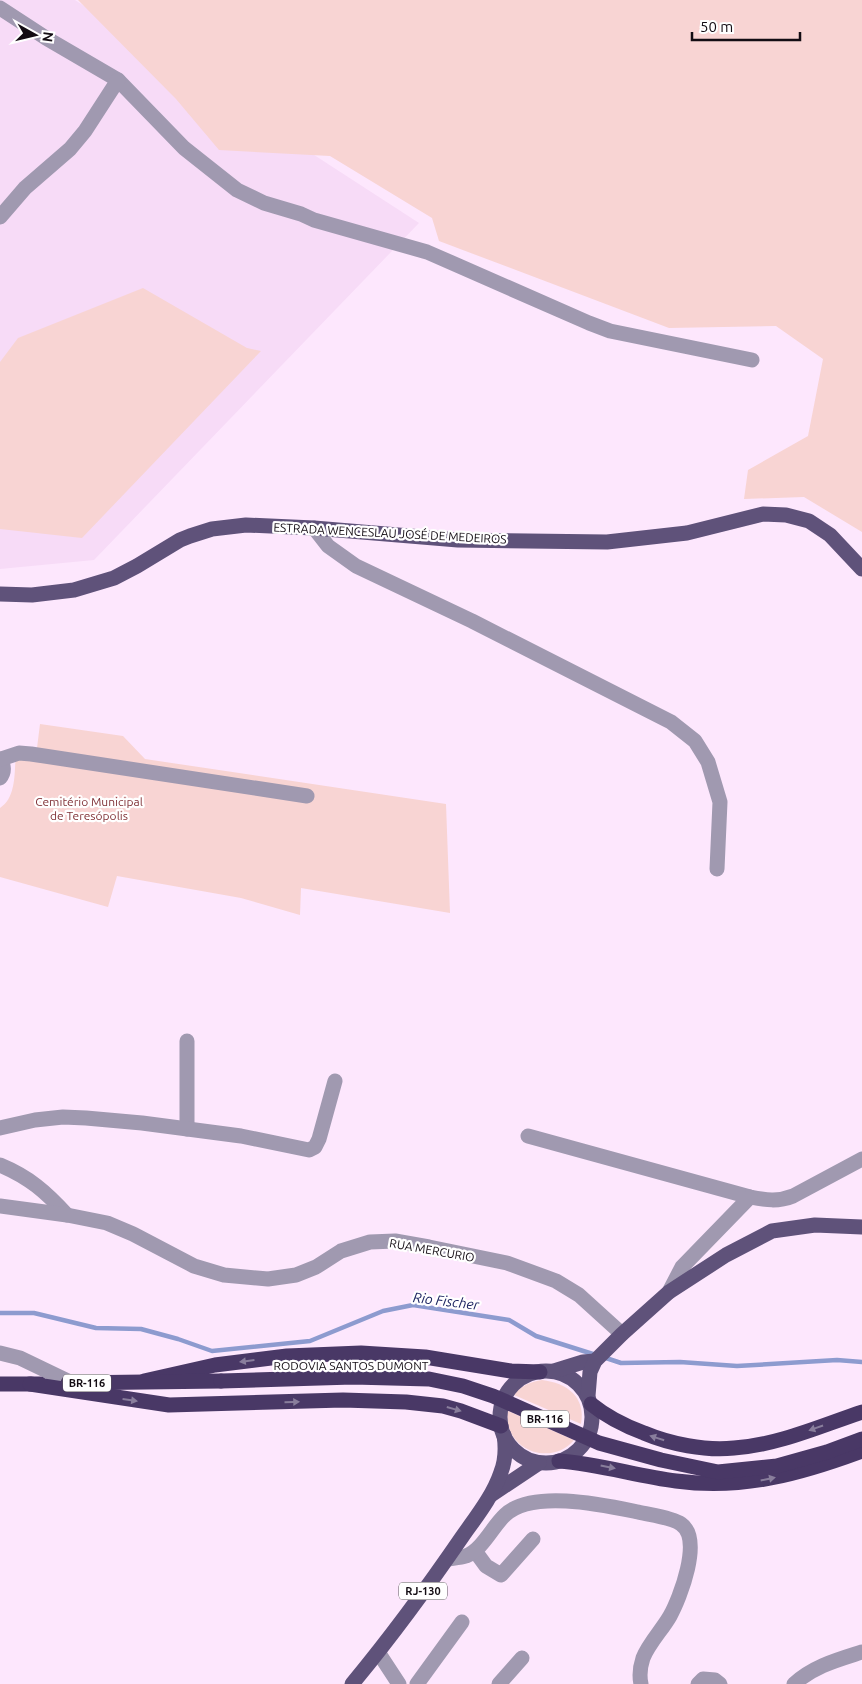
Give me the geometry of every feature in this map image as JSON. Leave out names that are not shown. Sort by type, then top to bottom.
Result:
[{"type":"highway","points":[[144,1382],[214,1365],[287,1356],[361,1352],[424,1358],[511,1371],[547,1371]]},
{"type":"highway","name":"RODOVIA SANTOS DUMONT","points":[[0,1384],[353,1378],[429,1379],[463,1386],[493,1396],[599,1442],[661,1460],[718,1472],[777,1466],[827,1452],[862,1439]]},
{"type":"highway","points":[[30,1384],[169,1404],[343,1400],[406,1402],[443,1406],[461,1411],[503,1431]]},
{"type":"highway","points":[[589,1400],[603,1414],[629,1427],[655,1438],[687,1446],[733,1448],[777,1440],[862,1412]]},
{"type":"highway","points":[[559,1461],[586,1463],[677,1481],[734,1484],[765,1480],[803,1471],[862,1450]]},
{"type":"main road","name":"ESTRADA WENCESLAU JOSÉ DE MEDEIROS","points":[[0,594],[55,594],[81,588],[114,578],[180,540],[212,529],[246,525],[314,528],[458,540],[607,542],[687,533],[763,514],[786,515],[809,521],[830,535],[862,569]]},
{"type":"main road","points":[[589,1400],[590,1372],[596,1360],[616,1339],[669,1292],[726,1255],[772,1230],[815,1225],[862,1227]]},
{"type":"main road","points":[[547,1371],[596,1360]]},
{"type":"main road","points":[[547,1371],[570,1376],[579,1384],[589,1400]]},
{"type":"main road","name":"RJ-130","points":[[352,1684],[378,1652],[491,1495],[501,1472],[505,1456],[506,1448],[499,1419],[500,1410],[509,1391],[522,1379],[547,1371]]},
{"type":"main road","name":"RJ-130","points":[[491,1495],[539,1463],[559,1461],[582,1447],[589,1435],[593,1422],[589,1400]]},
{"type":"main road","points":[[503,1431],[508,1444],[520,1456],[539,1463]]},
{"type":"street","points":[[0,8],[46,38],[118,80],[184,148],[237,190],[264,203],[314,220],[427,252],[610,331],[752,360]]},
{"type":"street","points":[[0,217],[25,188],[70,149],[85,131],[118,80]]},
{"type":"street","points":[[314,528],[328,546],[356,566],[472,621],[671,722],[695,741],[708,762],[720,802],[717,868]]},
{"type":"street","points":[[0,778],[3,775],[4,767],[0,759],[19,753],[307,796]]},
{"type":"street","points":[[187,1041],[187,1130]]},
{"type":"street","points":[[0,1128],[35,1120],[63,1117],[86,1118],[241,1136],[310,1150],[315,1147],[319,1139],[335,1081]]},
{"type":"street","points":[[528,1136],[750,1197],[769,1200],[782,1200],[793,1196],[862,1159]]},
{"type":"street","points":[[0,1165],[36,1184],[67,1215]]},
{"type":"street","points":[[669,1292],[682,1267],[750,1197]]},
{"type":"street","name":"RUA MERCURIO","points":[[0,1206],[67,1215],[106,1223],[133,1234],[194,1266],[224,1274],[268,1279],[296,1275],[316,1267],[341,1251],[370,1242],[395,1241],[498,1262],[556,1281],[579,1295],[616,1339]]},
{"type":"street","points":[[0,1353],[20,1358],[72,1383]]},
{"type":"street","points":[[447,1558],[464,1557],[474,1552],[506,1514],[524,1504],[544,1500],[598,1503],[666,1518],[682,1524],[689,1533],[691,1543],[688,1571],[671,1614],[644,1656],[639,1675],[641,1684]]},
{"type":"street","points":[[474,1552],[486,1566],[501,1575],[533,1538]]},
{"type":"street","points":[[417,1684],[462,1622]]},
{"type":"street","points":[[378,1652],[398,1684]]},
{"type":"street","points":[[794,1684],[806,1674],[828,1662],[862,1652]]},
{"type":"street","points":[[500,1684],[522,1658]]},
{"type":"street","points":[[698,1684],[703,1679],[715,1680],[720,1684]]},
{"type":"shaded area","points":[[0,0],[75,0],[419,223],[94,560],[0,569]]},
{"type":"green space","points":[[78,0],[862,0],[862,532],[804,497],[744,499],[748,470],[808,436],[823,359],[776,326],[669,328],[439,241],[432,218],[330,156],[219,150],[176,99]]},
{"type":"green space","points":[[143,288],[247,348],[261,351],[82,538],[0,529],[0,362],[18,338]]},
{"type":"green space","name":"Cemitério Municipal de Teresópolis","points":[[40,724],[123,736],[145,759],[446,804],[450,913],[301,888],[300,915],[241,898],[117,876],[108,907],[0,877],[0,808],[12,791],[16,754],[36,756]]},
{"type":"green space","points":[[542,1380],[559,1384],[573,1393],[581,1406],[581,1424],[514,1395],[526,1384]]},
{"type":"green space","points":[[508,1411],[574,1440],[564,1448],[553,1453],[541,1453],[530,1450],[520,1444],[513,1436],[508,1424]]},
{"type":"waterway","name":"Rio Fischer","points":[[0,1313],[34,1313],[96,1328],[141,1329],[212,1351],[310,1341],[383,1311],[413,1305],[509,1320],[536,1336],[596,1355]]},
{"type":"waterway","name":"Rio Fischer","points":[[603,1357],[621,1363],[680,1362],[737,1366],[837,1360],[862,1362]]}]
